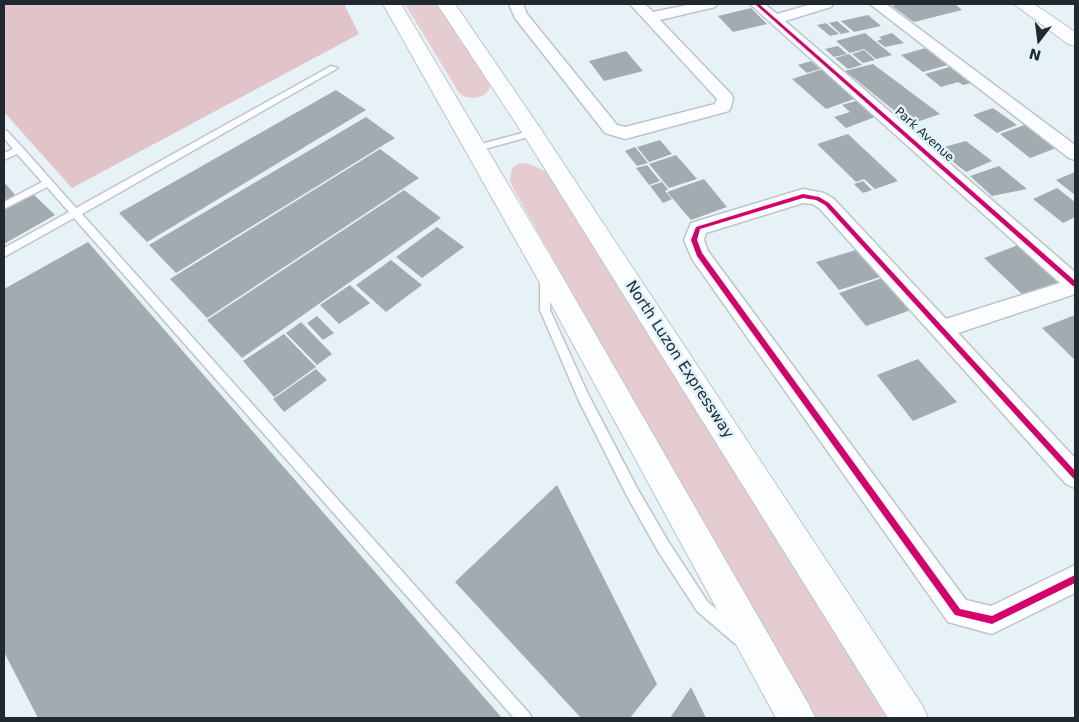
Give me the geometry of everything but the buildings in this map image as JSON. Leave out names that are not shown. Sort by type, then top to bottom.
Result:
[{"type":"main road","points":[[392,4],[477,148],[796,718]]},
{"type":"main road","name":"North Luzon Expressway","points":[[446,4],[533,133],[909,718]]},
{"type":"main road","points":[[1023,4],[1075,40]]},
{"type":"street","points":[[516,4],[520,15],[611,129],[625,133],[722,107],[726,98],[637,4]]},
{"type":"street","points":[[652,18],[710,4]]},
{"type":"street","name":"Park Avenue","points":[[757,4],[1075,285]]},
{"type":"street","points":[[776,19],[826,4]]},
{"type":"street","points":[[877,4],[1075,154]]},
{"type":"street","points":[[1075,476],[827,204],[817,198],[802,196],[698,228],[694,240],[699,254],[958,612],[992,620],[1075,579]]},
{"type":"street","points":[[940,330],[1075,285]]},
{"type":"lane","points":[[4,253],[334,68]]},
{"type":"lane","points":[[4,133],[524,718]]},
{"type":"lane","points":[[477,148],[533,133]]},
{"type":"lane","points":[[4,157],[19,149]]},
{"type":"lane","points":[[4,206],[48,182]]},
{"type":"shaded area","points":[[4,4],[344,4],[359,34],[72,188],[4,112]]},
{"type":"shaded area","points":[[405,4],[436,4],[490,84],[489,90],[483,96],[465,97],[459,93]]},
{"type":"shaded area","points":[[527,163],[545,171],[889,718],[816,718],[514,190],[510,180],[512,168],[518,164]]},
{"type":"cycle path","points":[[757,4],[1075,284]]},
{"type":"cycle path","points":[[1075,476],[827,204],[817,198],[803,196],[698,228],[694,240],[699,254],[958,612],[992,620],[1075,579]]}]
